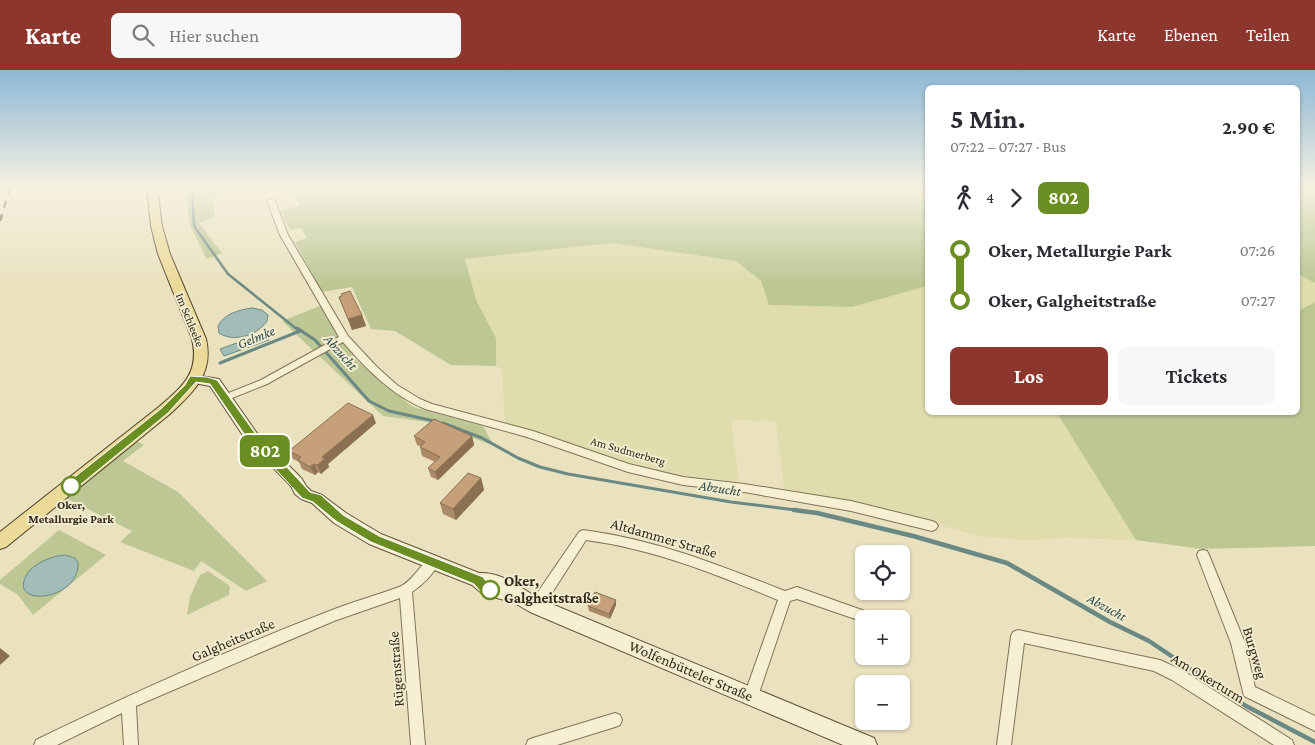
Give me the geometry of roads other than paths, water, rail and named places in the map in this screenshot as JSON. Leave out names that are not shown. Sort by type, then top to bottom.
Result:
[{"type":"main road","name":"Im Schleeke","points":[[0,542],[165,410],[182,394],[194,379],[200,367],[202,348],[166,262],[157,220]]},
{"type":"main road","name":"Wolfenbütteler Straße","points":[[194,379],[214,382],[251,436],[297,484],[300,490],[306,495],[317,498],[340,518],[375,539],[478,580],[484,587],[490,590],[502,594],[516,595],[536,606],[867,745]]},
{"type":"street","name":"Am Sudmerberg","points":[[278,220],[284,236],[339,341],[358,354],[414,402],[529,434],[628,468],[684,480],[851,506],[932,526]]},
{"type":"street","points":[[224,398],[264,382],[339,341]]},
{"type":"street","name":"Altdammer Straße","points":[[536,606],[583,535],[624,541],[718,570],[785,597],[797,593],[855,613]]},
{"type":"street","name":"Burgweg","points":[[1203,555],[1238,643],[1249,691],[1315,724]]},
{"type":"street","name":"Galgheitstraße","points":[[41,745],[129,702],[331,616],[406,590],[433,563]]},
{"type":"street","name":"Rügenstraße","points":[[406,590],[418,745]]},
{"type":"street","points":[[751,696],[785,597]]},
{"type":"street","name":"Am Okerturm","points":[[1004,745],[1018,636],[1155,665],[1177,675],[1287,745]]},
{"type":"street","points":[[129,702],[131,745]]},
{"type":"street","points":[[533,745],[615,720]]},
{"type":"water","points":[[252,308],[262,310],[268,315],[267,321],[258,330],[252,334],[238,337],[225,336],[219,333],[218,326],[224,318],[237,311]]},
{"type":"water","points":[[265,333],[269,340],[224,356],[220,349]]},
{"type":"water","points":[[65,555],[75,558],[78,562],[76,576],[68,586],[56,593],[44,596],[33,595],[25,591],[24,583],[30,570],[46,560]]},
{"type":"waterway","name":"Abzucht","points":[[194,220],[194,226],[228,274],[298,330]]},
{"type":"waterway","name":"Abzucht","points":[[297,328],[315,340],[369,401],[389,411],[434,421]]},
{"type":"waterway","name":"Gelmke","points":[[220,363],[300,331]]},
{"type":"waterway","name":"Abzucht","points":[[443,423],[482,438],[518,458],[540,467],[568,474],[731,502],[804,511]]},
{"type":"waterway","name":"Abzucht","points":[[794,510],[817,513],[913,536],[1007,563],[1110,622],[1149,641],[1246,706],[1315,742]]},
{"type":"place","name":"Oker, Metallurgie Park","points":[[71,486]]},
{"type":"place","name":"Oker, Galgheitstraße","points":[[490,590]]}]
